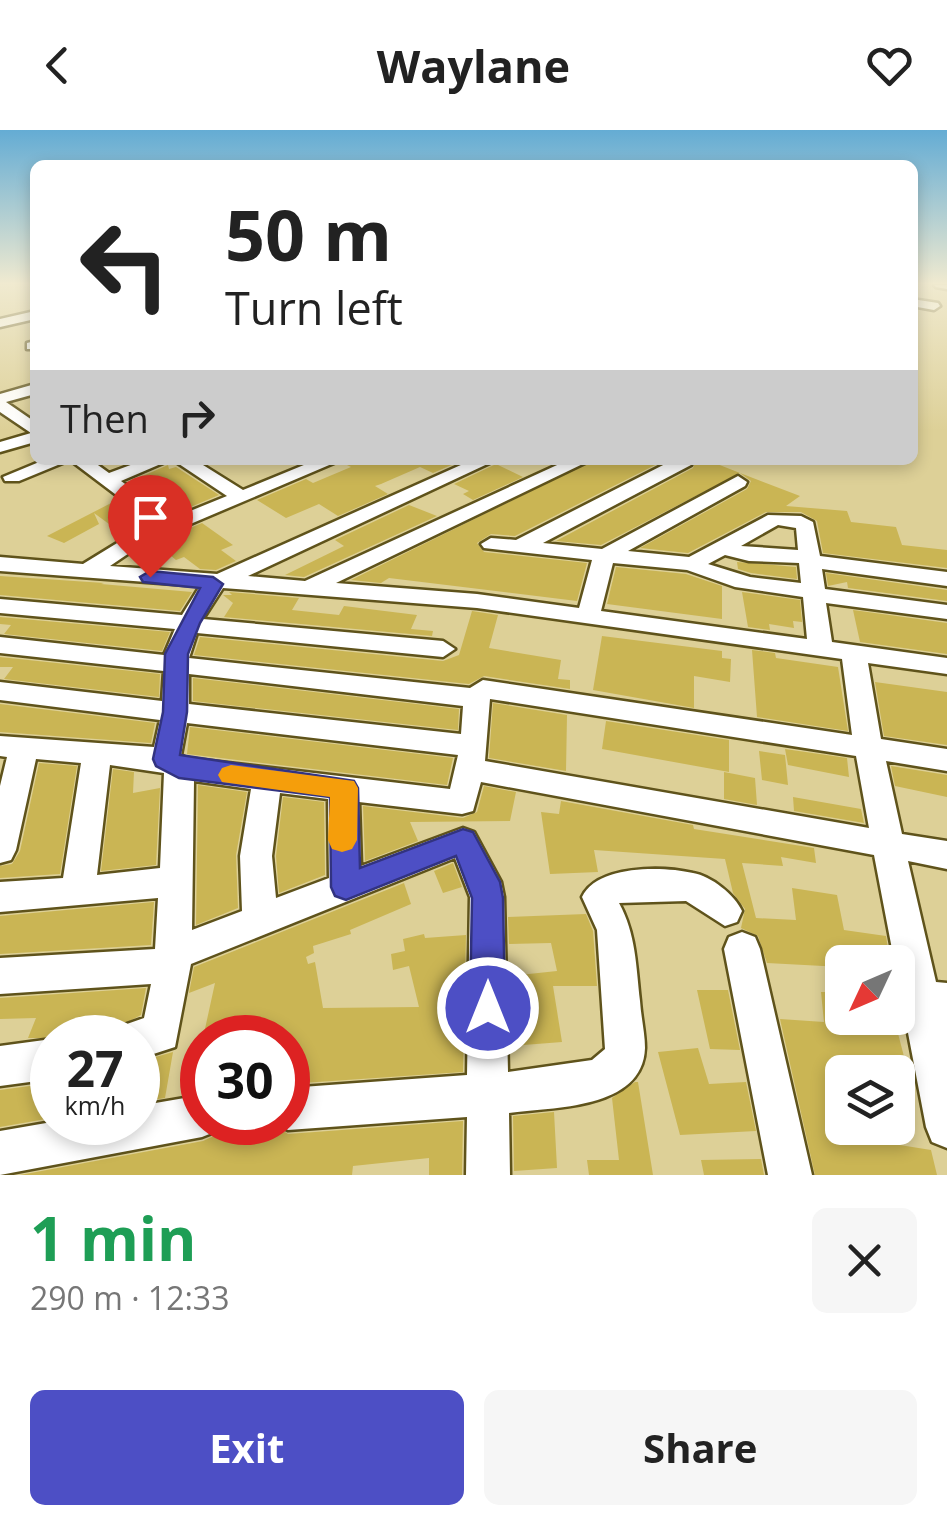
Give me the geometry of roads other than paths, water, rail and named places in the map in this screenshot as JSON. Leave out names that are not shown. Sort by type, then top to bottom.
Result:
[{"type":"street","points":[[8,336],[17,334]]},
{"type":"street","points":[[0,382],[30,373]]},
{"type":"street","points":[[4,410],[30,392]]},
{"type":"street","points":[[4,410],[30,410]]},
{"type":"street","points":[[4,410],[30,429]]},
{"type":"street","points":[[0,447],[30,435]]},
{"type":"street","points":[[12,477],[47,465]]},
{"type":"street","points":[[86,465],[171,526]]},
{"type":"street","points":[[107,480],[148,465]]},
{"type":"street","points":[[190,465],[242,497]]},
{"type":"street","points":[[290,465],[302,472]]},
{"type":"street","points":[[87,571],[134,540],[320,465]]},
{"type":"street","points":[[160,1033],[173,959],[176,881],[172,764],[179,663],[176,654],[189,624],[213,584],[475,465]]},
{"type":"street","points":[[305,590],[571,465]]},
{"type":"street","points":[[517,548],[677,465]]},
{"type":"street","points":[[588,617],[604,556],[738,482]]},
{"type":"street","points":[[692,564],[783,518],[806,526],[812,592],[836,649],[868,746],[933,1000],[947,1127]]},
{"type":"street","points":[[491,544],[692,564],[714,577],[739,583],[947,612]]},
{"type":"street","points":[[722,547],[749,555],[809,559],[947,579]]},
{"type":"street","points":[[0,564],[213,584],[476,601],[947,666]]},
{"type":"street","points":[[0,606],[443,650]]},
{"type":"street","points":[[0,646],[477,698]]},
{"type":"street","points":[[0,850],[12,746],[462,802],[472,758],[477,698],[483,689],[947,760]]},
{"type":"street","points":[[0,691],[175,712],[472,758],[947,854]]},
{"type":"street","points":[[78,892],[96,756]]},
{"type":"street","points":[[260,920],[256,856],[267,780]]},
{"type":"street","points":[[344,788],[342,840],[346,887]]},
{"type":"street","points":[[0,976],[173,959],[260,920],[463,841],[484,882],[487,898],[488,1175]]},
{"type":"street","points":[[0,897],[176,881]]},
{"type":"street","points":[[310,1107],[421,1097],[486,1096],[597,1080],[616,1069],[625,1052],[615,930],[599,897],[620,886],[692,887],[725,911]]},
{"type":"street","points":[[742,948],[790,1175]]},
{"type":"street","points":[[0,1066],[30,1062]]},
{"type":"street","points":[[0,1153],[180,1120]]}]
